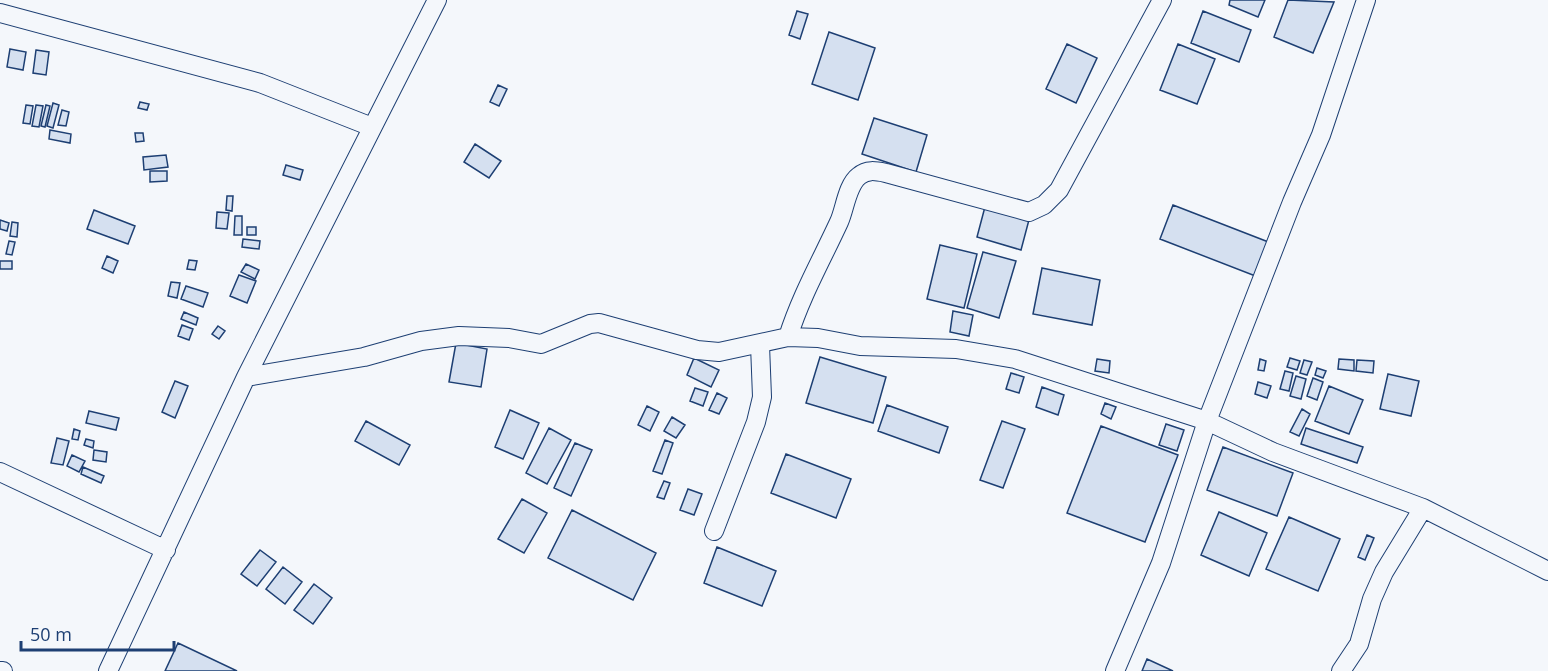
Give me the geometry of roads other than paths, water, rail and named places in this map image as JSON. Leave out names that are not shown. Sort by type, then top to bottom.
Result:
[{"type":"street","points":[[108,671],[246,377],[437,0]]},
{"type":"street","points":[[788,337],[811,277],[841,219],[855,180],[861,174],[872,171],[886,173],[1029,212],[1051,199],[1078,160],[1162,0]]},
{"type":"street","points":[[1114,671],[1161,563],[1207,421],[1292,202],[1321,135],[1366,0]]},
{"type":"street","points":[[0,13],[260,83],[372,127]]},
{"type":"street","points":[[246,377],[364,357],[421,341],[459,336],[509,338],[541,344],[590,324],[599,323],[697,350],[719,352],[760,345],[788,337],[818,338],[860,346],[956,349],[1015,359],[1207,421],[1274,452],[1423,508],[1548,571]]},
{"type":"street","points":[[714,531],[756,422],[762,397],[760,345]]},
{"type":"street","points":[[0,472],[166,550]]},
{"type":"street","points":[[1341,671],[1359,645],[1372,599],[1384,572],[1423,508]]}]
